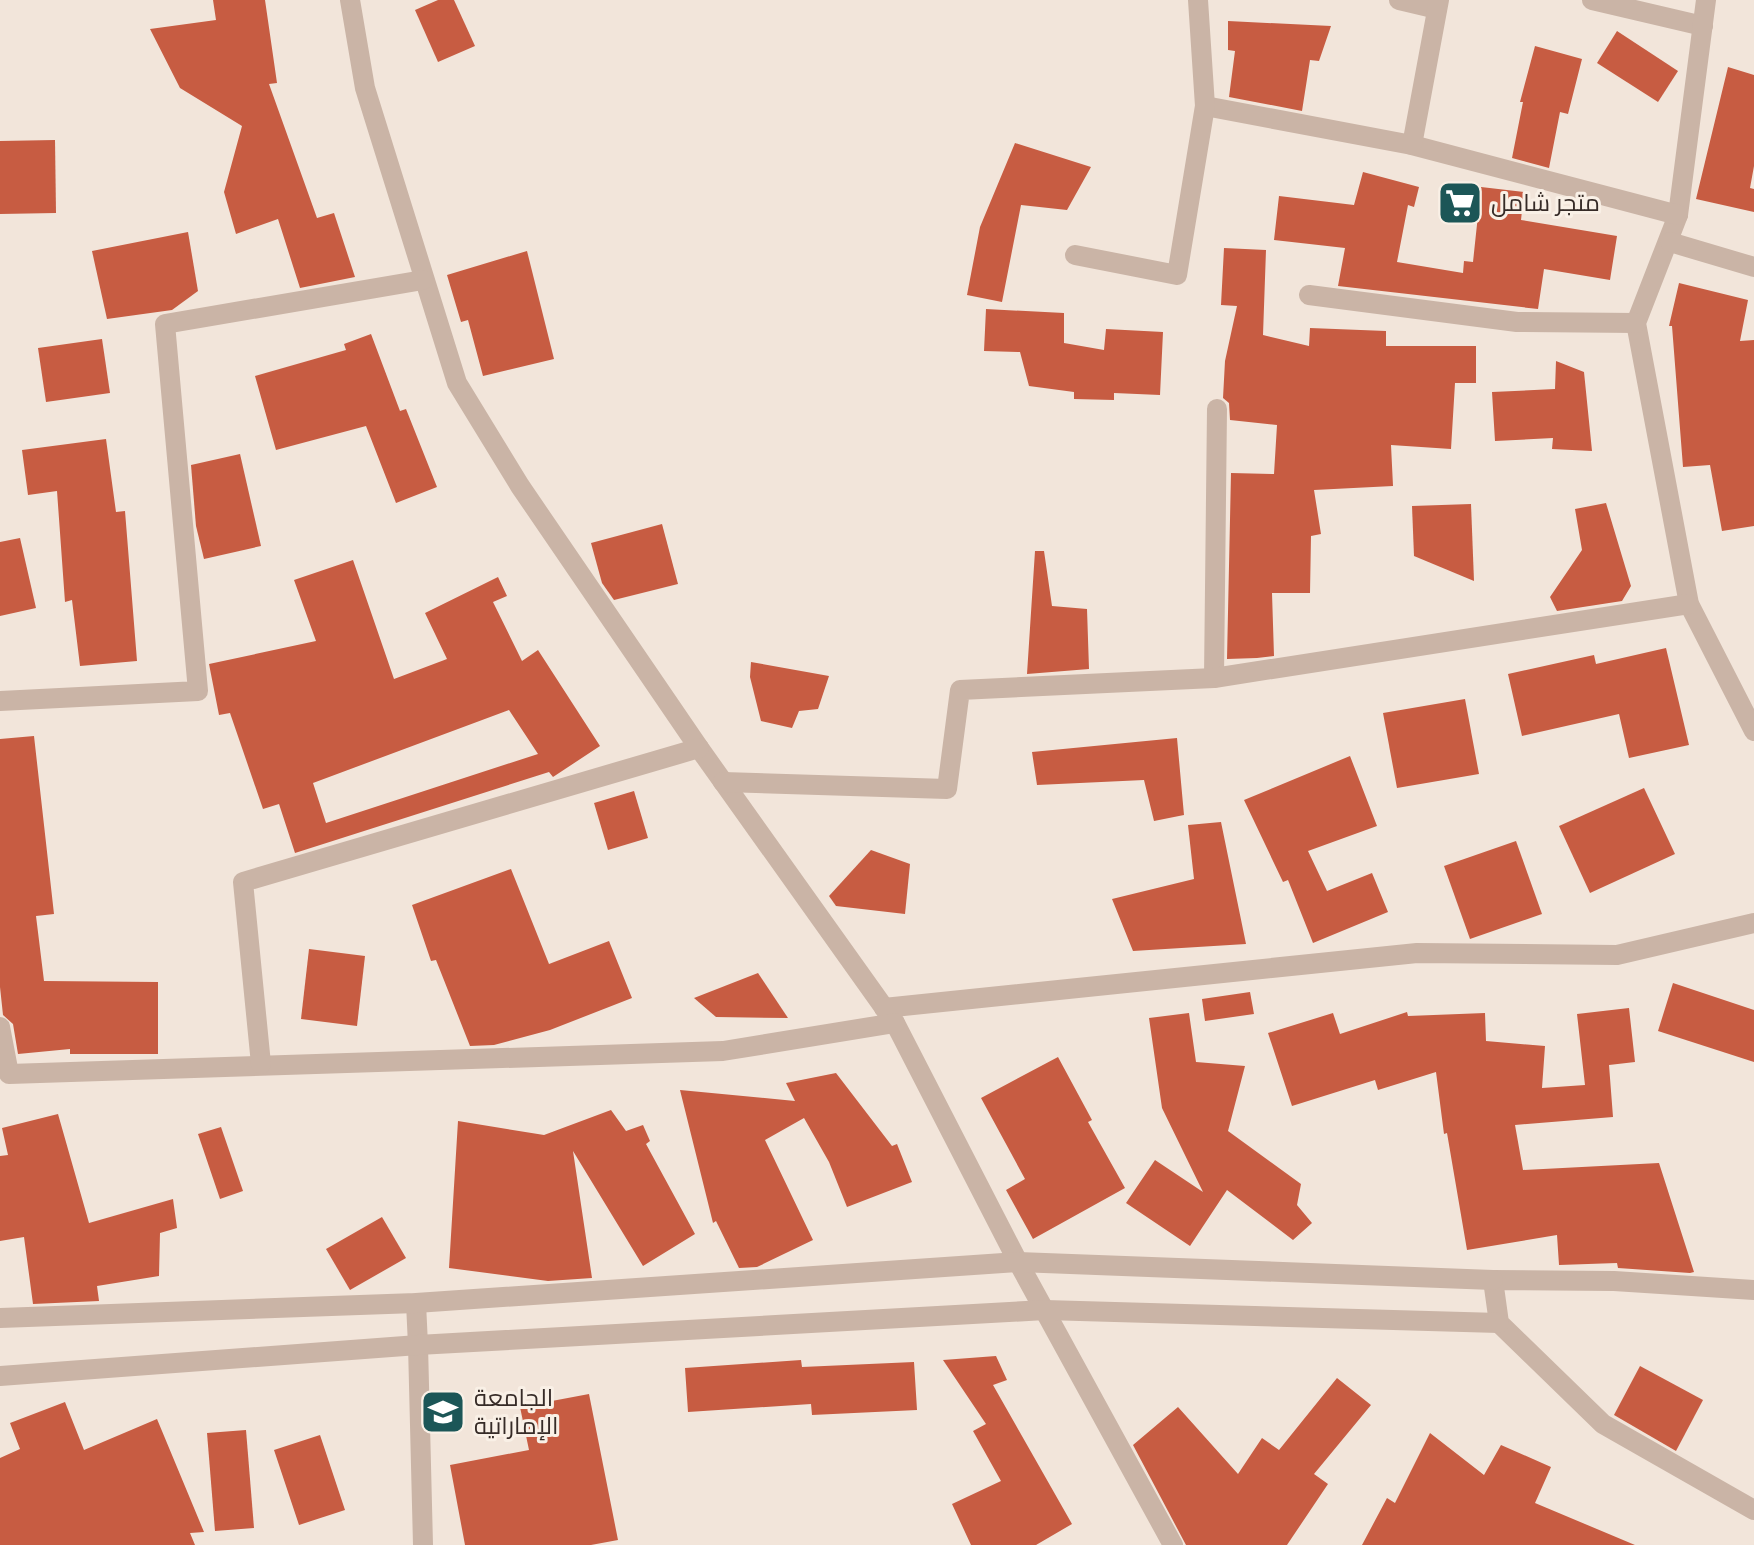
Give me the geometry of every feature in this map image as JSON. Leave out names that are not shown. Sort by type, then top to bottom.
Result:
[{"type":"street","points":[[350,0],[365,88],[457,383],[520,486],[699,748],[890,1015],[1018,1262],[1170,1539],[1191,1545]]},
{"type":"street","points":[[1075,255],[1177,275],[1205,106],[1198,0]]},
{"type":"street","points":[[1399,0],[1438,4],[1412,145]]},
{"type":"street","points":[[1592,0],[1703,26]]},
{"type":"street","points":[[1706,0],[1678,215],[1636,323],[1689,604],[1754,731]]},
{"type":"street","points":[[1205,106],[1412,145],[1678,215]]},
{"type":"street","points":[[1670,242],[1754,267]]},
{"type":"street","points":[[0,701],[198,691],[165,324],[423,280]]},
{"type":"street","points":[[1309,295],[1517,322],[1636,323]]},
{"type":"street","points":[[1214,678],[1217,409]]},
{"type":"street","points":[[723,782],[947,789],[960,690],[1214,678],[1689,604]]},
{"type":"street","points":[[261,1064],[243,882],[699,748]]},
{"type":"street","points":[[0,1027],[9,1074],[723,1051],[890,1015],[1417,953],[1617,955],[1754,923]]},
{"type":"street","points":[[0,1318],[416,1303],[1018,1262],[1493,1280],[1614,1281],[1754,1290]]},
{"type":"street","points":[[1493,1280],[1499,1323],[1603,1424],[1754,1510]]},
{"type":"street","points":[[416,1303],[423,1545]]},
{"type":"street","points":[[0,1376],[418,1345],[1045,1310],[1499,1323]]},
{"type":"building","points":[[213,0],[265,0],[277,83],[269,84],[317,218],[334,213],[355,277],[300,288],[278,219],[236,234],[224,192],[242,126],[180,88],[150,29],[216,20]]},
{"type":"building","points":[[438,0],[454,0],[475,46],[438,62],[415,10]]},
{"type":"building","points":[[1228,21],[1331,26],[1319,61],[1310,60],[1302,111],[1229,97],[1235,51],[1228,50]]},
{"type":"building","points":[[1617,31],[1678,71],[1658,102],[1597,63]]},
{"type":"building","points":[[1535,46],[1582,59],[1568,114],[1560,112],[1549,168],[1512,158],[1523,102],[1520,102]]},
{"type":"building","points":[[1728,67],[1754,75],[1754,166],[1750,188],[1754,189],[1754,212],[1696,199]]},
{"type":"building","points":[[55,140],[56,213],[0,214],[0,141]]},
{"type":"building","points":[[1015,143],[1091,167],[1067,210],[1021,205],[1002,302],[967,295],[980,227]]},
{"type":"building","points":[[1363,172],[1419,187],[1414,207],[1408,205],[1397,262],[1463,273],[1464,261],[1473,262],[1481,187],[1524,192],[1521,220],[1617,236],[1610,280],[1544,269],[1538,309],[1338,286],[1345,248],[1274,240],[1279,196],[1354,205]]},
{"type":"building","points":[[188,232],[198,291],[172,310],[107,319],[92,251]]},
{"type":"building","points":[[1224,248],[1266,250],[1263,335],[1309,346],[1310,328],[1386,331],[1386,346],[1476,346],[1476,383],[1455,383],[1451,449],[1391,445],[1393,486],[1314,490],[1321,534],[1311,536],[1310,593],[1272,593],[1274,656],[1257,658],[1227,659],[1231,473],[1274,474],[1277,425],[1230,420],[1229,403],[1223,398],[1225,361],[1237,306],[1221,305]]},
{"type":"building","points":[[527,251],[554,359],[483,376],[468,320],[461,322],[447,275]]},
{"type":"building","points":[[1679,283],[1748,300],[1740,341],[1754,340],[1754,526],[1722,531],[1710,465],[1683,467],[1672,326],[1669,326]]},
{"type":"building","points":[[986,309],[1064,313],[1064,343],[1104,350],[1106,329],[1163,332],[1160,395],[1114,393],[1114,400],[1074,399],[1074,392],[1029,386],[1020,352],[984,351]]},
{"type":"building","points":[[371,334],[400,411],[406,409],[437,487],[396,503],[366,426],[276,450],[255,376],[346,350],[344,344]]},
{"type":"building","points":[[102,339],[110,393],[46,402],[38,348]]},
{"type":"building","points":[[1556,361],[1584,372],[1592,451],[1552,449],[1553,438],[1495,441],[1492,392],[1555,389]]},
{"type":"building","points":[[106,439],[116,512],[125,511],[137,661],[80,666],[72,600],[65,602],[57,491],[28,495],[22,450]]},
{"type":"building","points":[[240,454],[261,546],[204,559],[196,526],[191,465]]},
{"type":"building","points":[[1606,503],[1631,586],[1622,601],[1557,611],[1550,597],[1582,550],[1575,509]]},
{"type":"building","points":[[1471,504],[1474,581],[1414,556],[1412,506]]},
{"type":"building","points":[[662,524],[678,584],[614,600],[602,583],[591,543]]},
{"type":"building","points":[[20,538],[36,608],[0,616],[0,542]]},
{"type":"building","points":[[1035,551],[1044,551],[1052,606],[1087,609],[1089,669],[1027,674]]},
{"type":"building","points":[[353,560],[394,679],[447,659],[425,613],[498,577],[507,596],[493,602],[522,661],[538,650],[600,746],[553,777],[549,772],[295,853],[279,804],[263,809],[230,713],[219,715],[209,664],[316,641],[294,580]],"holes":[[[509,710],[538,754],[326,823],[313,783]]]},
{"type":"building","points":[[1666,648],[1689,745],[1629,758],[1619,714],[1522,736],[1508,674],[1594,655],[1596,664]]},
{"type":"building","points":[[751,662],[829,676],[818,709],[799,711],[792,728],[761,721],[750,677]]},
{"type":"building","points":[[1465,699],[1479,774],[1397,788],[1383,713]]},
{"type":"building","points":[[34,736],[54,914],[36,916],[44,981],[158,982],[158,1054],[70,1054],[70,1049],[18,1054],[13,1024],[3,1015],[0,987],[0,739]]},
{"type":"building","points":[[1177,738],[1184,815],[1154,821],[1144,780],[1037,785],[1032,752]]},
{"type":"building","points":[[1350,756],[1377,826],[1308,851],[1327,891],[1372,873],[1388,912],[1313,943],[1288,880],[1283,882],[1244,800]]},
{"type":"building","points":[[1644,788],[1675,854],[1590,893],[1559,826]]},
{"type":"building","points":[[634,791],[648,838],[608,850],[594,803]]},
{"type":"building","points":[[1221,822],[1246,944],[1133,951],[1112,899],[1194,879],[1188,825]]},
{"type":"building","points":[[1516,841],[1542,914],[1470,939],[1444,866]]},
{"type":"building","points":[[871,850],[910,864],[905,914],[836,906],[829,896]]},
{"type":"building","points":[[511,869],[549,964],[609,941],[632,998],[550,1030],[494,1045],[470,1046],[436,960],[431,961],[412,905]]},
{"type":"building","points":[[309,949],[365,956],[357,1026],[301,1019]]},
{"type":"building","points":[[758,973],[788,1018],[716,1017],[694,998]]},
{"type":"building","points":[[1673,983],[1754,1010],[1754,1062],[1658,1031]]},
{"type":"building","points":[[1250,992],[1254,1014],[1205,1021],[1202,999]]},
{"type":"building","points":[[1629,1008],[1635,1062],[1609,1065],[1613,1117],[1515,1125],[1523,1170],[1659,1163],[1694,1272],[1690,1273],[1618,1268],[1617,1263],[1559,1265],[1557,1235],[1467,1250],[1447,1133],[1444,1134],[1436,1072],[1378,1090],[1375,1080],[1292,1106],[1268,1033],[1333,1013],[1340,1034],[1407,1012],[1408,1016],[1485,1013],[1486,1041],[1545,1046],[1542,1088],[1585,1085],[1577,1014]]},
{"type":"building","points":[[1189,1013],[1196,1062],[1245,1066],[1228,1131],[1301,1184],[1297,1205],[1312,1223],[1293,1240],[1227,1190],[1190,1246],[1126,1203],[1155,1160],[1203,1192],[1162,1108],[1149,1018]]},
{"type":"building","points":[[1058,1057],[1092,1120],[1088,1122],[1125,1188],[1033,1239],[1006,1190],[1025,1179],[981,1098]]},
{"type":"building","points":[[836,1073],[892,1146],[897,1144],[912,1182],[847,1207],[829,1162],[804,1118],[765,1140],[813,1240],[757,1267],[739,1268],[716,1221],[713,1223],[680,1090],[795,1101],[786,1083]]},
{"type":"building","points":[[611,1110],[626,1131],[643,1125],[650,1141],[646,1144],[695,1234],[643,1266],[573,1151],[592,1278],[548,1281],[449,1268],[458,1121],[544,1135]]},
{"type":"building","points":[[58,1114],[89,1223],[173,1199],[177,1228],[160,1233],[159,1276],[97,1286],[99,1301],[33,1304],[24,1237],[0,1241],[0,1156],[8,1155],[2,1128]]},
{"type":"building","points":[[221,1127],[243,1191],[220,1199],[198,1134]]},
{"type":"building","points":[[382,1217],[406,1258],[350,1290],[326,1249]]},
{"type":"building","points":[[996,1356],[1007,1380],[993,1385],[1072,1524],[1036,1545],[971,1545],[952,1504],[1001,1481],[973,1431],[986,1424],[943,1360]]},
{"type":"building","points":[[801,1360],[802,1367],[914,1362],[917,1410],[812,1415],[811,1404],[688,1412],[685,1368]]},
{"type":"building","points":[[1640,1366],[1703,1400],[1676,1451],[1614,1415]]},
{"type":"building","points":[[1337,1378],[1371,1405],[1314,1474],[1328,1484],[1287,1545],[1186,1545],[1133,1445],[1178,1407],[1238,1474],[1262,1438],[1279,1450]]},
{"type":"building","points":[[589,1394],[618,1540],[591,1545],[465,1545],[450,1465],[529,1450],[520,1407]]},
{"type":"building","points":[[65,1402],[84,1450],[157,1419],[204,1532],[190,1533],[195,1545],[0,1545],[0,1458],[20,1449],[10,1423]]},
{"type":"building","points":[[246,1430],[254,1528],[215,1531],[207,1433]]},
{"type":"building","points":[[1430,1433],[1484,1475],[1501,1445],[1551,1467],[1535,1503],[1635,1545],[1362,1545],[1387,1498],[1395,1503]]},
{"type":"building","points":[[320,1435],[345,1510],[299,1525],[274,1450]]},
{"type":"place","name":"متجر شامل","points":[[1460,203]]},
{"type":"place","name":"الجامعة الإماراتية","points":[[443,1412]]}]
